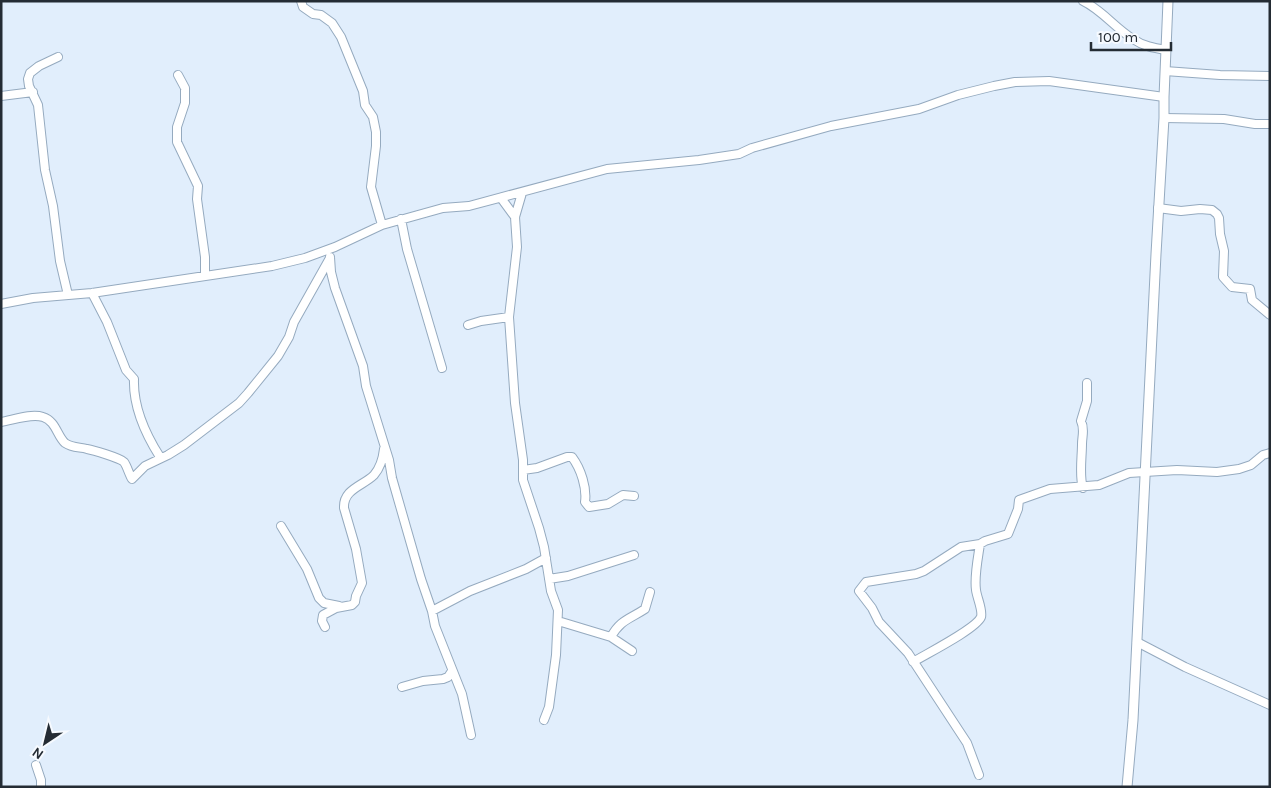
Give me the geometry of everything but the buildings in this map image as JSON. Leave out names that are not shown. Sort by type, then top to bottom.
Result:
[{"type":"main road","points":[[1127,787],[1133,720],[1164,118],[1168,1]]},
{"type":"street","points":[[301,1],[303,7],[313,14],[332,22],[363,91],[365,105],[373,117],[376,146],[371,187],[382,225]]},
{"type":"street","points":[[1081,1],[1097,9],[1132,39],[1149,47],[1166,50]]},
{"type":"street","points":[[58,57],[39,66],[30,74],[28,79],[29,86],[38,105],[45,170],[53,206],[60,261],[68,295]]},
{"type":"street","points":[[1166,71],[1270,76]]},
{"type":"street","points":[[178,75],[185,88],[185,103],[177,127],[177,142],[198,186],[197,199],[205,257],[205,275]]},
{"type":"street","points":[[1,304],[33,298],[92,293],[272,266],[305,258],[335,247],[382,225],[443,208],[469,206],[607,169],[699,160],[738,154],[752,148],[831,126],[919,109],[958,96],[1015,82],[1057,82],[1164,97]]},
{"type":"street","points":[[1,96],[32,92]]},
{"type":"street","points":[[1164,118],[1224,119],[1255,124],[1270,124]]},
{"type":"street","points":[[522,192],[515,217],[517,248],[509,317],[515,403],[524,460],[523,480],[532,504],[546,558],[551,591],[558,610],[556,655],[549,707],[544,720]]},
{"type":"street","points":[[501,198],[515,217]]},
{"type":"street","points":[[1158,208],[1181,211],[1212,210],[1217,214],[1224,252],[1223,277],[1232,287],[1250,289],[1252,300],[1270,315]]},
{"type":"street","points":[[401,219],[407,249],[442,368]]},
{"type":"street","points":[[1,422],[35,416],[44,417],[55,427],[63,442],[71,446],[117,458],[124,462],[132,479],[145,466],[184,445],[248,393],[278,356],[290,337],[294,322],[335,247]]},
{"type":"street","points":[[330,257],[335,288],[362,366],[366,386],[435,626],[462,694],[471,735]]},
{"type":"street","points":[[92,293],[107,322],[126,370],[134,379],[134,397],[152,445],[160,458]]},
{"type":"street","points":[[468,325],[509,317]]},
{"type":"street","points":[[1083,488],[1080,481],[1081,442],[1084,434],[1081,421],[1087,401],[1087,383]]},
{"type":"street","points":[[281,526],[307,569],[319,598],[331,606],[352,605],[362,583],[360,564],[344,508],[344,501],[353,489],[373,475],[383,458],[384,447]]},
{"type":"street","points":[[979,774],[967,743],[900,643],[879,622],[872,608],[859,591],[866,582],[916,574],[924,571],[961,547],[980,544],[1008,534],[1018,509],[1019,500],[1050,489],[1083,488],[1099,485],[1129,473],[1177,470],[1217,472],[1239,470],[1251,465],[1263,455],[1270,454]]},
{"type":"street","points":[[523,470],[537,468],[572,457],[581,476],[586,494],[585,502],[589,507],[603,506],[623,495],[634,496]]},
{"type":"street","points":[[913,662],[949,642],[974,625],[980,617],[981,612],[975,589],[980,544]]},
{"type":"street","points":[[549,578],[568,576],[634,555]]},
{"type":"street","points":[[432,611],[470,591],[526,569],[546,558]]},
{"type":"street","points":[[611,637],[616,628],[627,618],[645,609],[650,592]]},
{"type":"street","points":[[325,628],[322,622],[323,615],[343,606]]},
{"type":"street","points":[[558,621],[611,637],[632,651]]},
{"type":"street","points":[[1136,642],[1185,667],[1270,705]]},
{"type":"street","points":[[402,687],[423,681],[443,680],[448,677],[452,670]]},
{"type":"street","points":[[36,765],[41,780],[41,787]]}]
